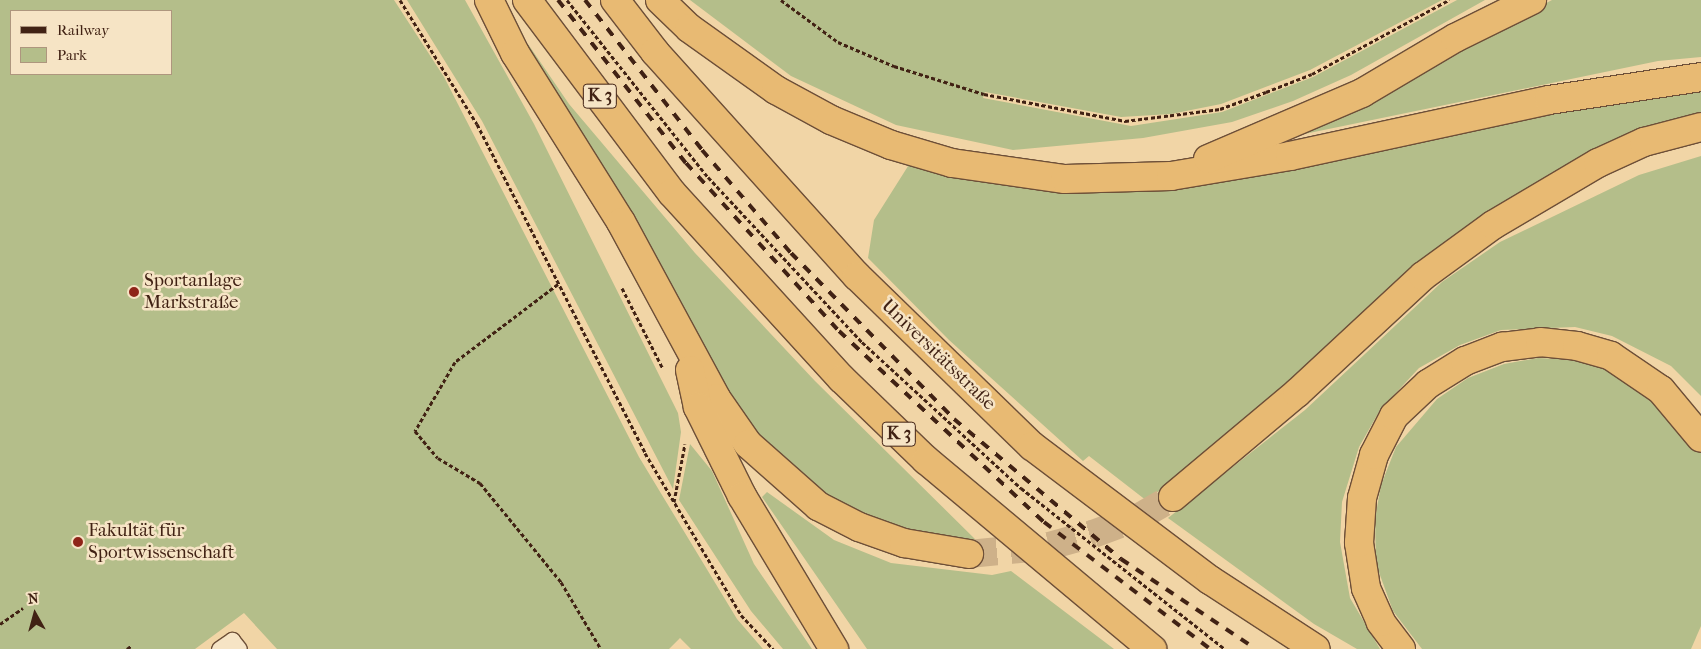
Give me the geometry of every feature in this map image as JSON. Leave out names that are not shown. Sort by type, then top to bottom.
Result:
[{"type":"highway","points":[[489,0],[515,53],[620,222],[716,398],[748,444],[818,506],[904,543],[969,554]]},
{"type":"highway","name":"K 3","points":[[527,0],[672,192],[842,379],[926,460],[1152,649]]},
{"type":"highway","name":"Universitätsstraße","points":[[615,0],[655,52],[857,276],[1032,446],[1210,580],[1316,649]]},
{"type":"highway","points":[[660,0],[689,28],[776,90],[891,145],[952,163],[1065,179],[1171,176],[1299,154],[1549,100],[1701,77]]},
{"type":"highway","points":[[1171,176],[1362,93],[1455,38],[1532,0]]},
{"type":"highway","points":[[1172,496],[1297,393],[1423,276],[1493,225],[1598,163],[1644,142],[1701,127]]},
{"type":"highway","points":[[683,340],[698,407],[713,439],[742,496],[804,592],[834,649]]},
{"type":"highway","points":[[1401,649],[1382,622],[1366,588],[1359,543],[1362,498],[1374,455],[1394,416],[1428,384],[1465,361],[1502,347],[1540,342],[1577,346],[1611,356],[1661,390],[1701,438]]},
{"type":"highway","points":[[804,592],[852,649]]},
{"type":"lane","points":[[219,649],[232,640],[239,649]]},
{"type":"path","points":[[400,0],[477,124],[558,284],[674,502],[741,615],[773,649]]},
{"type":"path","points":[[567,0],[708,177],[862,342],[1021,488],[1225,649]]},
{"type":"path","points":[[780,0],[838,42],[894,66],[984,94],[1125,121],[1220,109],[1266,92],[1312,74],[1449,0]]},
{"type":"path","points":[[619,281],[664,370]]},
{"type":"path","points":[[558,284],[455,362],[415,431],[438,458],[480,483],[561,582],[601,649]]},
{"type":"path","points":[[674,502],[685,440]]},
{"type":"path","points":[[0,624],[23,608]]},
{"type":"path","points":[[127,649],[131,646]]},
{"type":"green space","points":[[0,0],[394,0],[444,77],[639,457],[737,619],[763,649],[691,649],[680,638],[669,649],[277,649],[244,613],[195,649],[0,649]]},
{"type":"green space","points":[[407,0],[465,0],[534,124],[678,413],[681,432],[673,489],[482,121]]},
{"type":"green space","points":[[690,0],[1442,0],[1310,70],[1221,104],[1171,114],[1121,117],[985,92],[983,98],[1131,126],[1222,112],[1313,77],[1457,0],[1485,0],[1351,75],[1293,101],[1232,122],[1143,138],[1013,150],[896,125],[791,76]]},
{"type":"green space","points":[[1552,0],[1701,0],[1701,57],[1658,61],[1285,138]]},
{"type":"green space","points":[[528,44],[569,104],[695,253],[815,381],[980,544],[944,543],[905,533],[829,500],[757,440],[524,47]]},
{"type":"green space","points":[[1701,87],[1701,113],[1634,135],[1353,327],[1147,501],[1089,456],[1083,461],[949,340],[868,258],[874,220],[910,163],[1034,187]]},
{"type":"green space","points":[[1701,156],[1701,396],[1671,366],[1612,336],[1575,327],[1501,330],[1460,345],[1419,368],[1380,410],[1359,447],[1342,502],[1340,542],[1350,598],[1380,649],[1357,649],[1314,624],[1168,518],[1305,410],[1442,282],[1500,242],[1639,175]]},
{"type":"green space","points":[[1538,358],[1575,360],[1608,369],[1655,397],[1684,426],[1701,453],[1701,626],[1691,649],[1422,649],[1393,611],[1376,564],[1375,519],[1381,485],[1396,447],[1437,399],[1468,378],[1504,364]]},
{"type":"green space","points":[[690,444],[712,471],[754,564],[812,649],[783,649],[751,611],[679,500]]},
{"type":"green space","points":[[767,492],[834,540],[891,563],[992,575],[1011,571],[1114,649],[867,649],[762,497]]},
{"type":"tunnel","points":[[969,554],[1049,546],[1093,534],[1139,517],[1173,497]]},
{"type":"railway","points":[[558,0],[686,163],[839,331],[1044,522],[1210,649]]},
{"type":"railway","points":[[585,0],[702,150],[791,253],[954,419],[1121,559],[1256,649]]},
{"type":"place","name":"Sportanlage Markstraße","points":[[134,292]]},
{"type":"place","name":"Fakultät für Sportwissenschaft","points":[[78,542]]}]
